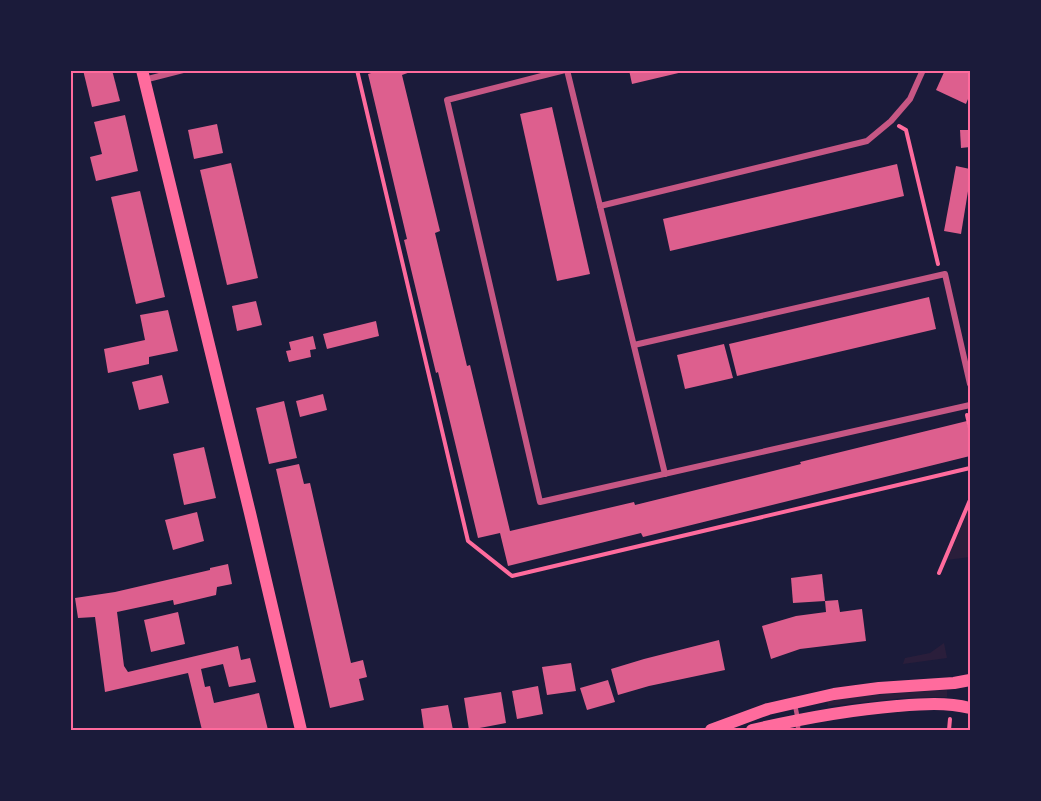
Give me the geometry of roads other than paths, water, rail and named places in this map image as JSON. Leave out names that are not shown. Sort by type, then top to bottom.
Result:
[{"type":"main road","points":[[143,75],[301,730]]},
{"type":"main road","points":[[711,730],[768,709],[834,694],[970,680]]},
{"type":"main road","points":[[752,730],[798,725],[866,708],[928,703],[970,708]]},
{"type":"street","points":[[143,75],[183,70]]},
{"type":"street","points":[[665,474],[566,70],[447,100],[540,502],[665,474],[970,405]]},
{"type":"street","points":[[600,206],[867,141],[891,121],[910,99],[923,70]]},
{"type":"street","points":[[634,345],[945,274],[970,384]]},
{"type":"lane","points":[[795,702],[798,725]]}]
